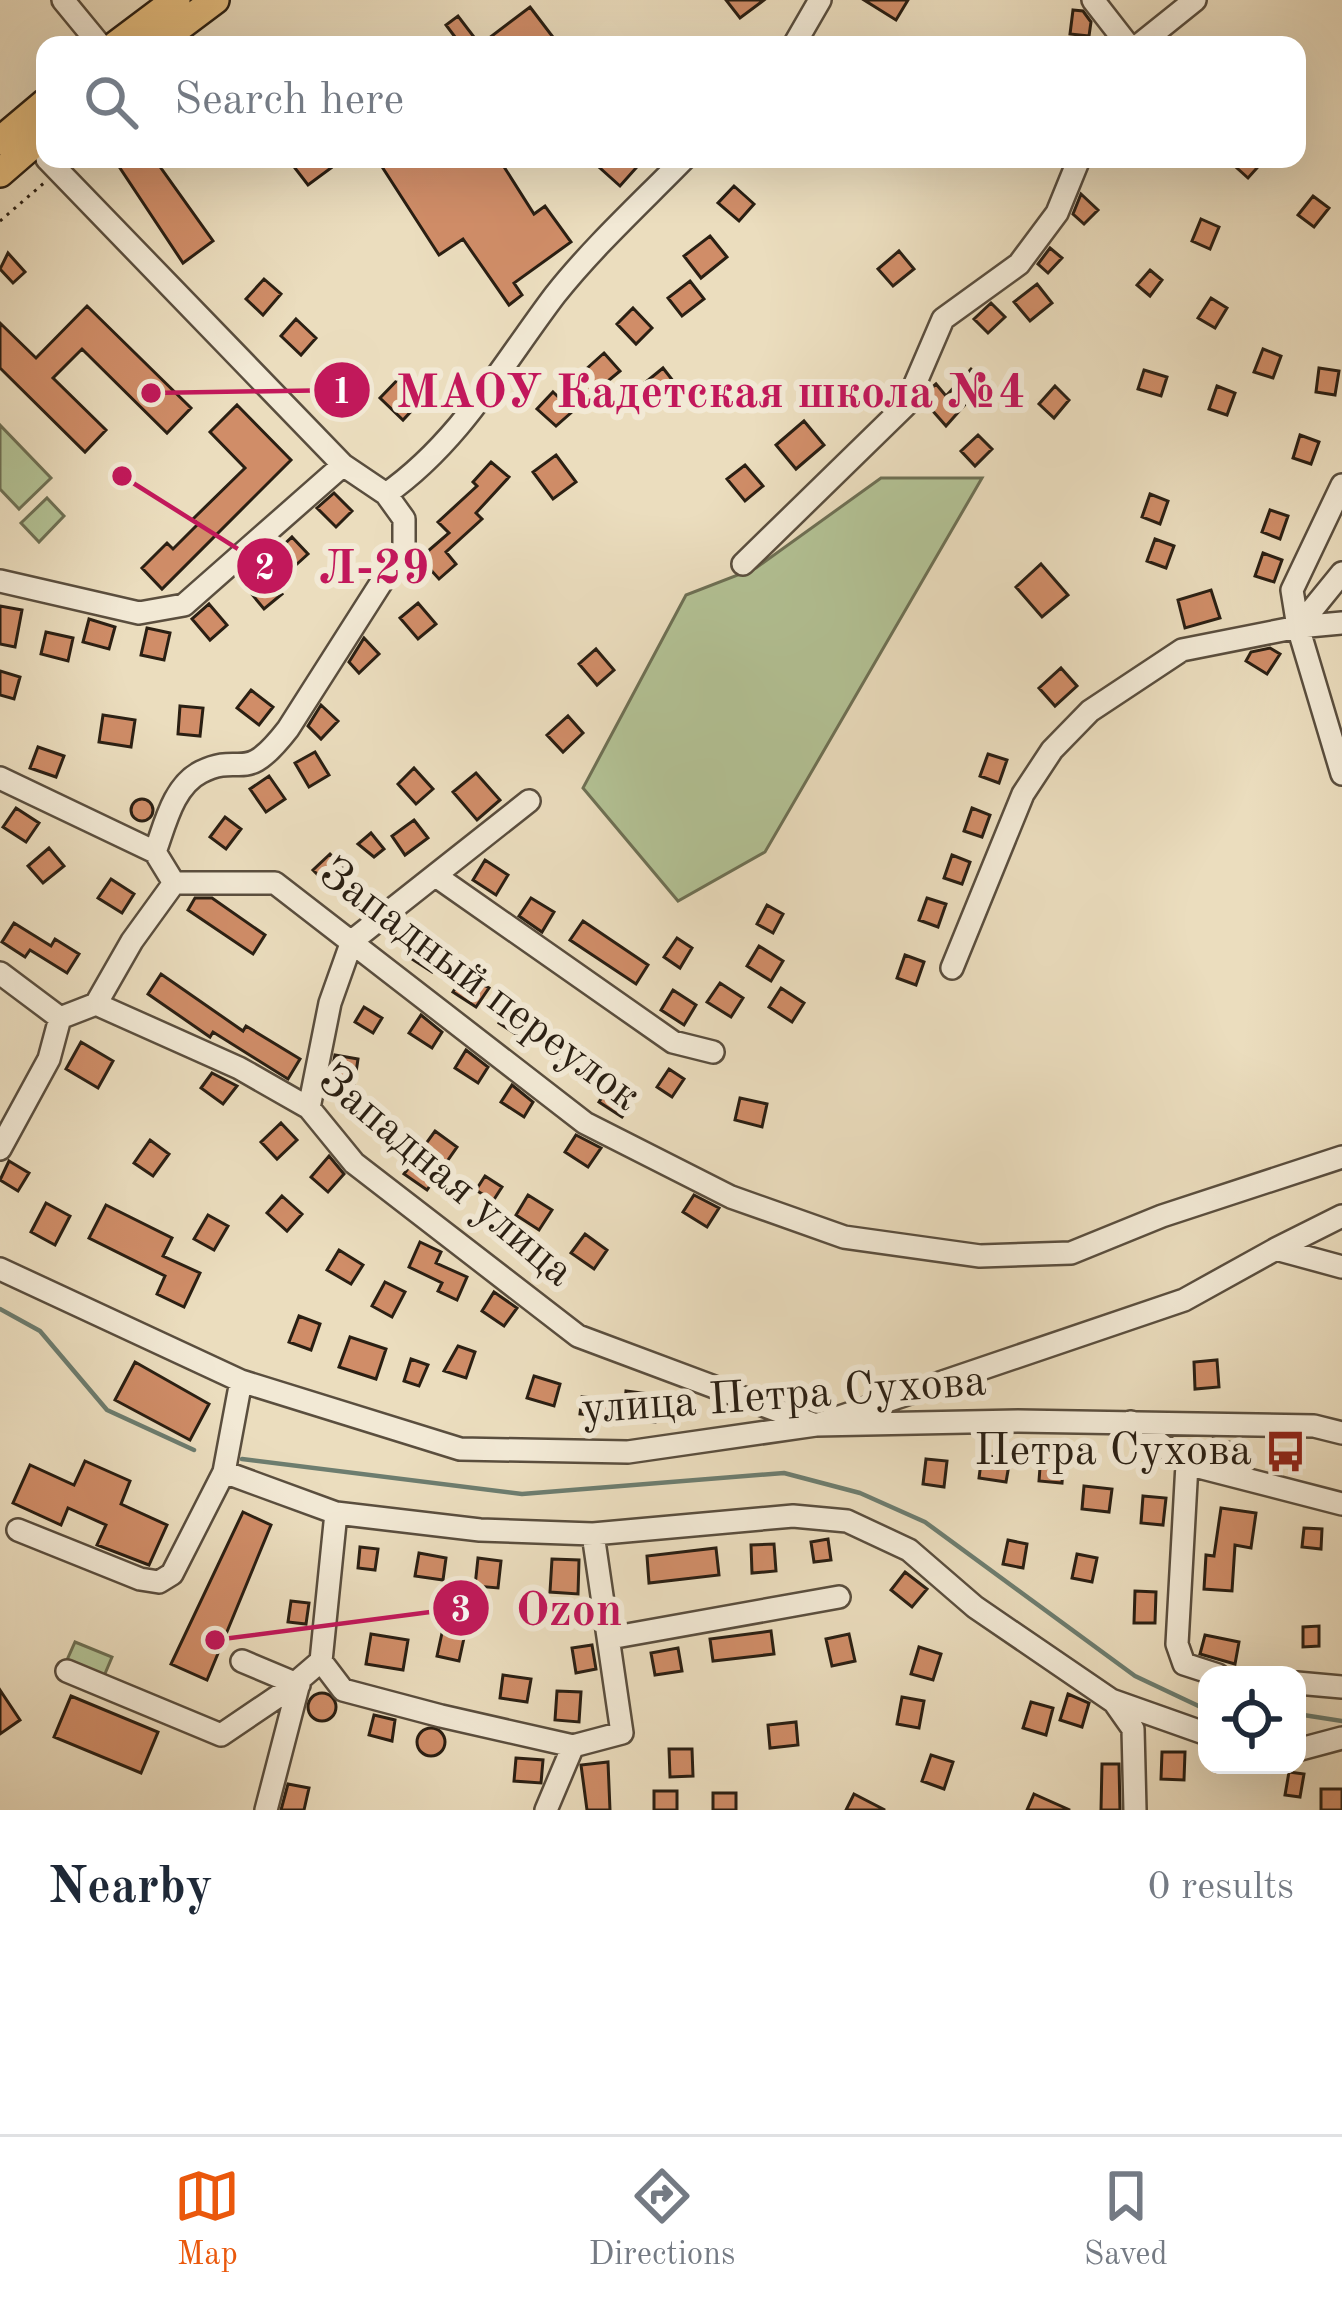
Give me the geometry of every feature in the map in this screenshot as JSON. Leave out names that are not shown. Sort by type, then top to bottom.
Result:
[{"type":"main road","points":[[128,36],[176,0]]},
{"type":"main road","points":[[166,36],[215,0]]},
{"type":"main road","points":[[0,141],[36,111]]},
{"type":"main road","points":[[0,173],[36,157]]},
{"type":"street","points":[[63,0],[93,36]]},
{"type":"street","points":[[799,36],[820,0]]},
{"type":"street","points":[[1093,0],[1121,36]]},
{"type":"street","points":[[1150,36],[1195,0]]},
{"type":"street","points":[[59,168],[343,465],[386,494],[404,519],[404,547],[288,729],[267,757],[247,767],[204,770],[188,782],[175,800],[155,852]]},
{"type":"street","points":[[386,494],[427,462],[482,399],[557,293],[675,168]]},
{"type":"street","points":[[743,564],[906,406],[943,320],[1019,264],[1057,213],[1075,168]]},
{"type":"street","points":[[0,581],[116,610],[156,613],[184,605],[343,465]]},
{"type":"street","points":[[1342,484],[1292,590],[1298,627],[1335,726],[1342,774]]},
{"type":"street","points":[[1298,627],[1342,573]]},
{"type":"street","points":[[952,968],[1023,794],[1052,750],[1090,711],[1182,650],[1342,623]]},
{"type":"street","points":[[0,778],[155,852],[174,883],[132,940],[96,1004],[61,1018]]},
{"type":"street","points":[[309,1108],[330,1003],[352,941],[529,801]]},
{"type":"street","points":[[436,876],[673,1042],[713,1052]]},
{"type":"street","name":"Западный переулок","points":[[174,883],[275,883],[585,1123],[731,1197],[844,1237],[980,1256],[1071,1253],[1162,1216],[1342,1157]]},
{"type":"street","points":[[0,973],[61,1018]]},
{"type":"street","name":"Западная улица","points":[[96,1004],[239,1068],[309,1108],[354,1163],[578,1336],[816,1425]]},
{"type":"street","points":[[0,1149],[49,1058],[61,1018]]},
{"type":"street","points":[[816,1425],[1184,1300],[1342,1216]]},
{"type":"street","points":[[1276,1249],[1342,1267]]},
{"type":"street","name":"улица Петра Сухова","points":[[0,1269],[241,1381],[460,1449],[628,1452],[816,1425],[1131,1422],[1314,1426],[1342,1433]]},
{"type":"street","points":[[18,1530],[140,1580],[159,1582],[172,1574],[224,1472],[241,1381]]},
{"type":"street","points":[[1131,1422],[1187,1464],[1342,1504]]},
{"type":"street","points":[[1187,1464],[1177,1644],[1184,1664],[1198,1669]]},
{"type":"street","points":[[224,1472],[336,1513],[481,1530],[593,1534],[793,1516],[847,1521],[909,1550],[975,1607],[1110,1700],[1198,1731]]},
{"type":"street","points":[[266,1810],[298,1688],[321,1660],[336,1513]]},
{"type":"street","points":[[321,1660],[343,1690],[573,1746],[622,1733],[593,1534]]},
{"type":"street","points":[[610,1638],[839,1597]]},
{"type":"street","points":[[242,1660],[298,1688]]},
{"type":"street","points":[[67,1671],[221,1735],[298,1688]]},
{"type":"street","points":[[1306,1685],[1342,1687]]},
{"type":"street","points":[[1110,1700],[1132,1729],[1135,1810]]},
{"type":"street","points":[[1306,1748],[1342,1738]]},
{"type":"street","points":[[546,1810],[573,1746]]},
{"type":"path","points":[[0,221],[36,167]]},
{"type":"green space","points":[[0,425],[51,478],[19,509],[0,489]]},
{"type":"green space","points":[[881,478],[982,478],[765,852],[678,901],[583,788],[686,595],[756,568]]},
{"type":"green space","points":[[47,498],[64,516],[39,542],[21,523]]},
{"type":"green space","points":[[75,1642],[112,1657],[104,1676],[67,1660]]},
{"type":"building","points":[[726,0],[764,0],[740,18]]},
{"type":"building","points":[[864,0],[908,0],[896,20]]},
{"type":"building","points":[[530,7],[552,36],[492,36]]},
{"type":"building","points":[[1073,10],[1083,11],[1091,22],[1089,36],[1070,34]]},
{"type":"building","points":[[458,16],[473,36],[454,36],[446,25]]},
{"type":"building","points":[[120,168],[161,168],[213,241],[183,263]]},
{"type":"building","points":[[295,168],[331,168],[308,185]]},
{"type":"building","points":[[383,168],[505,168],[534,214],[545,206],[571,242],[514,283],[522,295],[509,305],[463,239],[439,255]]},
{"type":"building","points":[[600,168],[636,168],[620,186]]},
{"type":"building","points":[[1237,168],[1257,168],[1248,178]]},
{"type":"building","points":[[734,186],[754,204],[739,221],[718,203]]},
{"type":"building","points":[[1081,194],[1098,210],[1084,224],[1073,214]]},
{"type":"building","points":[[1313,196],[1329,208],[1314,227],[1298,215]]},
{"type":"building","points":[[1201,219],[1219,227],[1210,249],[1192,241]]},
{"type":"building","points":[[710,236],[727,257],[701,278],[684,256]]},
{"type":"building","points":[[1050,248],[1062,258],[1048,273],[1038,264]]},
{"type":"building","points":[[899,251],[914,269],[893,286],[878,269]]},
{"type":"building","points":[[8,253],[25,272],[13,283],[0,269]]},
{"type":"building","points":[[1150,270],[1162,280],[1150,296],[1137,285]]},
{"type":"building","points":[[264,279],[281,294],[263,315],[246,299]]},
{"type":"building","points":[[690,281],[704,299],[682,316],[668,298]]},
{"type":"building","points":[[1037,284],[1052,303],[1030,321],[1014,302]]},
{"type":"building","points":[[1211,298],[1227,308],[1215,328],[1198,318]]},
{"type":"building","points":[[991,303],[1005,317],[988,333],[974,319]]},
{"type":"building","points":[[87,306],[191,408],[167,433],[82,349],[53,378],[106,430],[85,452],[0,368],[0,323],[36,358]]},
{"type":"building","points":[[633,308],[652,328],[636,344],[617,324]]},
{"type":"building","points":[[296,319],[316,338],[301,355],[281,336]]},
{"type":"building","points":[[1263,349],[1281,356],[1273,378],[1254,372]]},
{"type":"building","points":[[604,353],[620,371],[590,396],[575,379]]},
{"type":"building","points":[[342,364],[364,381],[350,399],[328,382]]},
{"type":"building","points":[[663,368],[677,386],[656,403],[641,386]]},
{"type":"building","points":[[1319,368],[1339,371],[1335,395],[1316,392]]},
{"type":"building","points":[[971,369],[985,382],[946,426],[924,401],[936,384],[946,396]]},
{"type":"building","points":[[1144,370],[1167,377],[1161,396],[1138,389]]},
{"type":"building","points":[[406,371],[429,392],[403,420],[380,398]]},
{"type":"building","points":[[1055,386],[1069,400],[1054,418],[1039,404]]},
{"type":"building","points":[[1217,386],[1235,393],[1227,415],[1209,409]]},
{"type":"building","points":[[553,392],[573,411],[556,426],[537,409]]},
{"type":"building","points":[[237,405],[291,460],[162,589],[142,568],[167,543],[173,549],[198,524],[193,519],[245,468],[210,432]]},
{"type":"building","points":[[804,421],[824,445],[796,469],[776,445]]},
{"type":"building","points":[[978,435],[992,449],[975,466],[961,451]]},
{"type":"building","points":[[1300,435],[1319,442],[1311,464],[1293,458]]},
{"type":"building","points":[[556,455],[576,482],[553,499],[533,472]]},
{"type":"building","points":[[491,462],[509,477],[476,513],[482,519],[446,552],[456,564],[439,579],[420,558],[449,533],[438,522],[477,486],[473,482]]},
{"type":"building","points":[[745,465],[763,486],[745,501],[727,479]]},
{"type":"building","points":[[334,493],[352,511],[336,527],[317,508]]},
{"type":"building","points":[[1150,494],[1168,501],[1160,524],[1142,517]]},
{"type":"building","points":[[1270,510],[1288,516],[1280,539],[1262,532]]},
{"type":"building","points":[[292,537],[308,554],[274,585],[282,594],[264,609],[246,587],[278,562],[272,556]]},
{"type":"building","points":[[1155,539],[1174,546],[1166,568],[1147,561]]},
{"type":"building","points":[[1263,553],[1282,560],[1274,582],[1255,576]]},
{"type":"building","points":[[1041,564],[1068,595],[1042,617],[1016,587]]},
{"type":"building","points":[[1211,590],[1220,618],[1185,628],[1178,600]]},
{"type":"building","points":[[418,603],[436,624],[418,639],[400,618]]},
{"type":"building","points":[[209,604],[227,625],[210,640],[192,619]]},
{"type":"building","points":[[0,606],[22,610],[15,647],[0,644]]},
{"type":"building","points":[[89,619],[115,627],[109,649],[83,642]]},
{"type":"building","points":[[147,628],[170,633],[164,660],[141,655]]},
{"type":"building","points":[[46,632],[73,638],[68,661],[41,654]]},
{"type":"building","points":[[364,638],[379,654],[359,673],[349,662]]},
{"type":"building","points":[[1270,648],[1280,654],[1267,674],[1246,661],[1251,652]]},
{"type":"building","points":[[596,649],[614,670],[597,685],[579,664]]},
{"type":"building","points":[[1061,668],[1077,686],[1055,706],[1039,688]]},
{"type":"building","points":[[0,671],[20,677],[14,699],[0,695]]},
{"type":"building","points":[[251,690],[273,707],[259,725],[237,708]]},
{"type":"building","points":[[321,705],[338,721],[321,739],[308,726]]},
{"type":"building","points":[[180,706],[203,708],[200,736],[178,734]]},
{"type":"building","points":[[103,715],[135,720],[131,747],[99,742]]},
{"type":"building","points":[[568,716],[583,733],[563,752],[547,735]]},
{"type":"building","points":[[38,747],[64,756],[56,777],[30,768]]},
{"type":"building","points":[[315,752],[329,775],[309,787],[295,763]]},
{"type":"building","points":[[988,754],[1007,760],[999,783],[980,776]]},
{"type":"building","points":[[414,768],[433,789],[416,804],[398,784]]},
{"type":"building","points":[[476,773],[500,800],[477,820],[453,792]]},
{"type":"building","points":[[269,776],[285,799],[266,812],[250,789]]},
{"type":"building","points":[[142,799],[153,810],[142,821],[131,810]]},
{"type":"building","points":[[16,808],[39,823],[26,842],[3,827]]},
{"type":"building","points":[[972,808],[990,815],[982,837],[964,831]]},
{"type":"building","points":[[225,817],[241,829],[226,849],[210,837]]},
{"type":"building","points":[[414,820],[428,838],[405,855],[392,836]]},
{"type":"building","points":[[371,833],[384,849],[374,857],[358,844]]},
{"type":"building","points":[[49,848],[64,866],[43,883],[28,866]]},
{"type":"building","points":[[330,854],[349,873],[333,890],[313,870]]},
{"type":"building","points":[[952,855],[970,862],[962,884],[944,878]]},
{"type":"building","points":[[485,860],[508,875],[496,895],[473,880]]},
{"type":"building","points":[[111,879],[134,894],[122,913],[98,898]]},
{"type":"building","points":[[195,898],[212,898],[265,935],[253,954],[188,910]]},
{"type":"building","points":[[531,898],[554,912],[542,932],[519,916]]},
{"type":"building","points":[[927,898],[946,904],[938,927],[919,920]]},
{"type":"building","points":[[767,905],[783,914],[773,933],[757,924]]},
{"type":"building","points":[[583,921],[648,965],[636,984],[570,940]]},
{"type":"building","points":[[14,923],[51,946],[55,939],[79,954],[67,973],[30,950],[25,957],[2,942]]},
{"type":"building","points":[[421,937],[445,952],[432,972],[409,957]]},
{"type":"building","points":[[677,938],[692,948],[680,968],[664,957]]},
{"type":"building","points":[[759,946],[783,961],[771,981],[747,966]]},
{"type":"building","points":[[905,955],[924,962],[916,985],[897,978]]},
{"type":"building","points":[[465,973],[489,988],[476,1007],[453,992]]},
{"type":"building","points":[[161,974],[243,1031],[246,1026],[300,1059],[288,1079],[213,1032],[210,1037],[148,994]]},
{"type":"building","points":[[720,983],[743,998],[731,1017],[707,1002]]},
{"type":"building","points":[[781,988],[804,1003],[792,1022],[769,1007]]},
{"type":"building","points":[[673,990],[696,1005],[684,1025],[661,1010]]},
{"type":"building","points":[[512,1004],[535,1018],[522,1038],[499,1023]]},
{"type":"building","points":[[364,1007],[382,1018],[373,1033],[355,1022]]},
{"type":"building","points":[[421,1015],[442,1032],[432,1048],[409,1033]]},
{"type":"building","points":[[560,1034],[583,1048],[571,1068],[548,1053]]},
{"type":"building","points":[[81,1042],[113,1061],[98,1088],[66,1069]]},
{"type":"building","points":[[466,1050],[488,1067],[478,1083],[455,1068]]},
{"type":"building","points":[[335,1055],[358,1059],[353,1092],[328,1089]]},
{"type":"building","points":[[669,1069],[684,1079],[672,1097],[657,1087]]},
{"type":"building","points":[[212,1073],[237,1086],[223,1104],[201,1088]]},
{"type":"building","points":[[611,1083],[635,1098],[622,1117],[599,1102]]},
{"type":"building","points":[[512,1085],[533,1102],[524,1117],[501,1102]]},
{"type":"building","points":[[740,1098],[767,1104],[762,1127],[735,1120]]},
{"type":"building","points":[[281,1123],[297,1140],[277,1159],[261,1142]]},
{"type":"building","points":[[435,1131],[457,1147],[427,1190],[404,1174]]},
{"type":"building","points":[[576,1135],[601,1148],[588,1167],[565,1152]]},
{"type":"building","points":[[150,1140],[169,1154],[153,1176],[134,1163]]},
{"type":"building","points":[[329,1156],[344,1174],[328,1192],[311,1177]]},
{"type":"building","points":[[9,1161],[29,1173],[18,1191],[0,1180]]},
{"type":"building","points":[[485,1176],[502,1187],[493,1201],[476,1190]]},
{"type":"building","points":[[528,1195],[552,1210],[539,1230],[516,1215]]},
{"type":"building","points":[[694,1195],[719,1208],[707,1227],[683,1212]]},
{"type":"building","points":[[282,1196],[302,1214],[287,1231],[267,1213]]},
{"type":"building","points":[[46,1203],[70,1216],[55,1245],[31,1232]]},
{"type":"building","points":[[106,1205],[172,1238],[163,1256],[200,1273],[184,1307],[157,1294],[165,1276],[89,1238]]},
{"type":"building","points":[[208,1215],[228,1226],[214,1250],[194,1239]]},
{"type":"building","points":[[585,1234],[607,1250],[594,1269],[571,1253]]},
{"type":"building","points":[[420,1242],[441,1252],[436,1263],[467,1277],[457,1300],[438,1291],[442,1283],[409,1267]]},
{"type":"building","points":[[339,1250],[363,1265],[351,1284],[327,1270]]},
{"type":"building","points":[[385,1282],[405,1292],[392,1317],[372,1306]]},
{"type":"building","points":[[494,1292],[517,1308],[504,1326],[482,1311]]},
{"type":"building","points":[[299,1316],[320,1324],[311,1350],[289,1342]]},
{"type":"building","points":[[350,1337],[386,1349],[376,1379],[339,1367]]},
{"type":"building","points":[[458,1346],[475,1352],[466,1378],[444,1371]]},
{"type":"building","points":[[411,1359],[428,1365],[419,1386],[404,1381]]},
{"type":"building","points":[[1217,1360],[1219,1387],[1195,1389],[1194,1362]]},
{"type":"building","points":[[135,1362],[209,1404],[190,1440],[115,1400]]},
{"type":"building","points":[[534,1376],[560,1384],[554,1406],[527,1398]]},
{"type":"building","points":[[626,1391],[658,1395],[655,1422],[580,1414],[582,1397],[625,1401]]},
{"type":"building","points":[[1213,1439],[1244,1445],[1239,1461],[1209,1453]]},
{"type":"building","points":[[1041,1454],[1064,1456],[1062,1483],[1039,1481]]},
{"type":"building","points":[[982,1455],[1010,1459],[1006,1482],[979,1478]]},
{"type":"building","points":[[926,1459],[947,1461],[944,1487],[923,1484]]},
{"type":"building","points":[[85,1461],[130,1481],[121,1504],[167,1525],[149,1565],[97,1545],[106,1525],[68,1508],[61,1525],[13,1503],[30,1465],[74,1485]]},
{"type":"building","points":[[1084,1486],[1112,1489],[1109,1512],[1082,1509]]},
{"type":"building","points":[[1143,1496],[1166,1498],[1163,1525],[1141,1523]]},
{"type":"building","points":[[1221,1508],[1256,1513],[1251,1548],[1235,1545],[1232,1591],[1204,1589],[1206,1555],[1214,1556]]},
{"type":"building","points":[[243,1512],[271,1525],[207,1680],[171,1664]]},
{"type":"building","points":[[1304,1528],[1322,1529],[1321,1549],[1302,1547]]},
{"type":"building","points":[[828,1539],[831,1560],[814,1562],[811,1542]]},
{"type":"building","points":[[1008,1540],[1027,1544],[1023,1568],[1003,1564]]},
{"type":"building","points":[[774,1544],[776,1571],[752,1573],[751,1545]]},
{"type":"building","points":[[360,1547],[378,1549],[375,1570],[358,1568]]},
{"type":"building","points":[[716,1548],[719,1575],[649,1583],[647,1556]]},
{"type":"building","points":[[419,1553],[446,1558],[443,1580],[415,1576]]},
{"type":"building","points":[[1077,1554],[1097,1558],[1092,1582],[1072,1578]]},
{"type":"building","points":[[478,1558],[501,1561],[498,1588],[475,1586]]},
{"type":"building","points":[[552,1559],[579,1560],[578,1594],[550,1592]]},
{"type":"building","points":[[905,1572],[927,1589],[912,1607],[891,1590]]},
{"type":"building","points":[[1135,1591],[1156,1592],[1155,1623],[1134,1623]]},
{"type":"building","points":[[291,1601],[309,1603],[306,1624],[288,1622]]},
{"type":"building","points":[[1319,1626],[1319,1646],[1303,1647],[1303,1627]]},
{"type":"building","points":[[771,1631],[774,1654],[713,1661],[710,1639]]},
{"type":"building","points":[[442,1633],[464,1638],[459,1661],[437,1656]]},
{"type":"building","points":[[371,1634],[408,1640],[403,1670],[366,1664]]},
{"type":"building","points":[[849,1634],[855,1661],[832,1666],[826,1639]]},
{"type":"building","points":[[1205,1635],[1239,1642],[1235,1664],[1200,1654]]},
{"type":"building","points":[[592,1645],[596,1669],[576,1673],[572,1648]]},
{"type":"building","points":[[919,1647],[941,1654],[933,1680],[911,1674]]},
{"type":"building","points":[[678,1648],[682,1671],[655,1675],[651,1653]]},
{"type":"building","points":[[503,1675],[531,1679],[527,1702],[500,1698]]},
{"type":"building","points":[[0,1690],[20,1720],[0,1734]]},
{"type":"building","points":[[557,1691],[581,1692],[579,1722],[555,1720]]},
{"type":"building","points":[[322,1693],[332,1697],[336,1707],[332,1717],[322,1721],[312,1717],[308,1707],[312,1697]]},
{"type":"building","points":[[1068,1694],[1089,1703],[1082,1727],[1060,1720]]},
{"type":"building","points":[[71,1696],[158,1732],[141,1773],[54,1737]]},
{"type":"building","points":[[902,1697],[924,1701],[919,1728],[897,1724]]},
{"type":"building","points":[[1031,1702],[1053,1708],[1046,1735],[1023,1728]]},
{"type":"building","points":[[374,1715],[395,1720],[392,1741],[369,1735]]},
{"type":"building","points":[[796,1722],[798,1745],[770,1748],[768,1725]]},
{"type":"building","points":[[431,1728],[441,1732],[445,1742],[441,1752],[431,1756],[421,1752],[417,1742],[421,1732]]},
{"type":"building","points":[[669,1749],[692,1749],[693,1776],[670,1777]]},
{"type":"building","points":[[1162,1752],[1185,1752],[1184,1780],[1161,1779]]},
{"type":"building","points":[[931,1755],[953,1762],[944,1789],[922,1781]]},
{"type":"building","points":[[516,1758],[543,1760],[541,1783],[514,1781]]},
{"type":"building","points":[[608,1762],[610,1810],[587,1810],[581,1765]]},
{"type":"building","points":[[1102,1764],[1119,1764],[1120,1810],[1101,1810]]},
{"type":"building","points":[[1289,1774],[1304,1774],[1300,1797],[1285,1795]]},
{"type":"building","points":[[288,1784],[309,1788],[304,1810],[281,1810]]},
{"type":"building","points":[[1321,1789],[1342,1789],[1342,1810],[1321,1810]]},
{"type":"building","points":[[654,1791],[677,1791],[677,1810],[654,1810]]},
{"type":"building","points":[[713,1793],[736,1793],[736,1810],[713,1810]]},
{"type":"building","points":[[854,1794],[885,1810],[846,1810]]},
{"type":"building","points":[[1034,1794],[1070,1810],[1027,1810]]},
{"type":"waterway","points":[[0,1309],[40,1331],[107,1410],[194,1450]]},
{"type":"waterway","points":[[242,1459],[522,1494],[784,1473],[860,1493],[925,1522],[1135,1676],[1198,1706]]},
{"type":"waterway","points":[[1306,1715],[1342,1721]]},
{"type":"place","name":"МАОУ Кадетская школа №4","points":[[151,393]]},
{"type":"place","name":"Л-29","points":[[122,476]]},
{"type":"place","name":"Петра Сухова","points":[[1286,1452]]},
{"type":"place","name":"Ozon","points":[[215,1640]]}]
